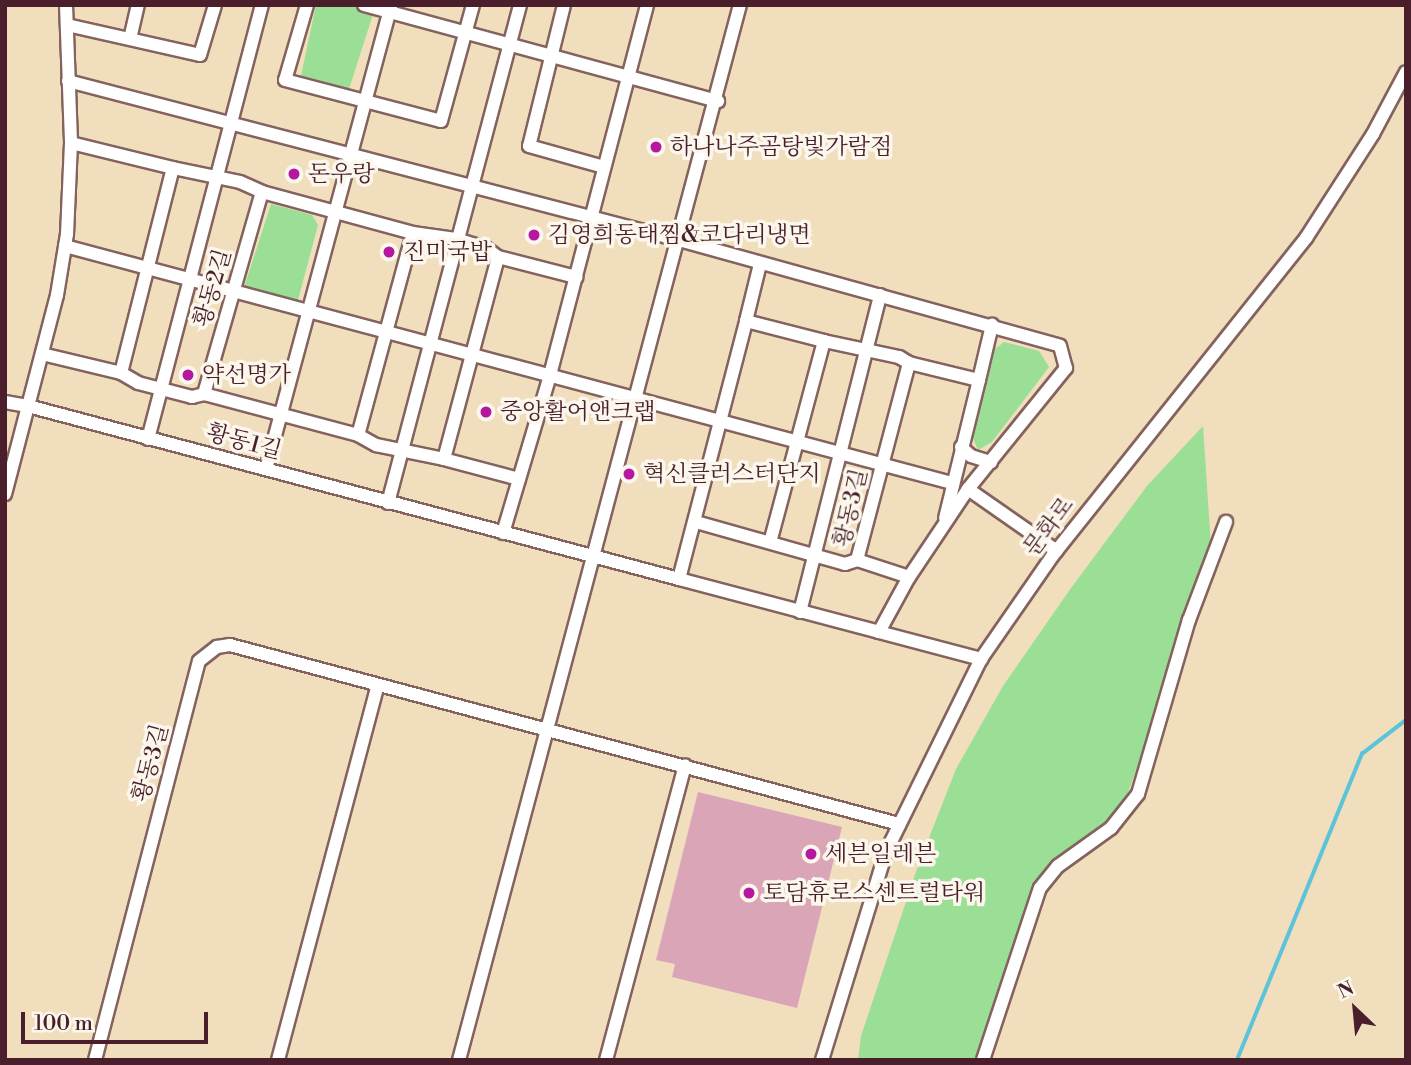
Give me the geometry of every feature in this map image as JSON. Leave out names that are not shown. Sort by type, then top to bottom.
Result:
[{"type":"street","points":[[5,494],[42,354],[65,246],[71,143],[66,5]]},
{"type":"street","points":[[130,39],[138,5]]},
{"type":"street","points":[[67,25],[200,55],[215,5]]},
{"type":"street","points":[[148,439],[262,5]]},
{"type":"street","points":[[307,5],[285,80],[441,121],[473,5]]},
{"type":"street","points":[[364,5],[390,9],[466,33],[718,101]]},
{"type":"street","points":[[388,503],[520,5]]},
{"type":"street","points":[[564,5],[529,146],[604,167]]},
{"type":"street","points":[[503,533],[550,375],[647,5]]},
{"type":"street","points":[[459,1060],[718,101],[740,5]]},
{"type":"street","points":[[266,470],[353,156],[390,9]]},
{"type":"street","name":"문화로","points":[[822,1060],[866,914],[899,824],[981,659],[1057,551],[1306,237],[1373,134],[1406,72]]},
{"type":"street","points":[[68,81],[470,188],[679,240],[1060,346],[1066,368],[944,522],[909,577],[879,632]]},
{"type":"street","points":[[71,143],[217,177],[413,233],[456,239],[486,248],[498,257],[576,276]]},
{"type":"street","points":[[121,373],[173,168]]},
{"type":"street","name":"황동2길","points":[[204,394],[262,192]]},
{"type":"street","points":[[358,435],[413,233]]},
{"type":"street","points":[[65,246],[952,482]]},
{"type":"street","points":[[444,459],[498,257]]},
{"type":"street","points":[[680,579],[760,264]]},
{"type":"street","points":[[800,612],[880,295]]},
{"type":"street","points":[[746,321],[867,349],[909,363],[979,380]]},
{"type":"street","points":[[944,522],[992,325]]},
{"type":"street","points":[[771,539],[824,341]]},
{"type":"street","points":[[42,354],[121,373],[138,383],[192,397],[204,394],[358,435],[401,452],[444,459],[519,479]]},
{"type":"street","name":"황동3길","points":[[909,363],[857,560],[909,577]]},
{"type":"street","name":"황동1길","points":[[5,402],[594,559]]},
{"type":"street","points":[[961,447],[971,456],[991,462]]},
{"type":"street","points":[[968,489],[1057,551]]},
{"type":"street","points":[[696,522],[771,539],[845,564],[857,560]]},
{"type":"street","points":[[983,1060],[1040,888],[1058,866],[1111,828],[1138,794],[1189,620],[1226,522]]},
{"type":"street","points":[[594,559],[680,579],[981,659]]},
{"type":"street","name":"황동3길","points":[[95,1060],[199,662],[207,652],[230,645],[899,824]]},
{"type":"street","points":[[278,1060],[378,685]]},
{"type":"street","points":[[606,1060],[684,765]]},
{"type":"green space","points":[[316,5],[376,5],[349,89],[301,76]]},
{"type":"green space","points":[[271,204],[312,215],[318,225],[294,315],[240,300]]},
{"type":"green space","points":[[1004,342],[1039,351],[1049,367],[992,442],[978,450],[973,438],[995,349]]},
{"type":"green space","points":[[1203,426],[1211,547],[1123,808],[1096,833],[1049,864],[1031,890],[979,1060],[858,1060],[861,1036],[918,866],[956,769],[1003,686],[1071,588],[1147,486]]},
{"type":"building","name":"토담휴로스센트럴타워","points":[[698,792],[842,827],[797,1008],[672,977],[675,964],[656,960]]},
{"type":"waterway","points":[[1237,1060],[1362,754],[1406,720]]},
{"type":"place","name":"하나나주곰탕빛가람점","points":[[656,147]]},
{"type":"place","name":"돈우랑","points":[[294,174]]},
{"type":"place","name":"김영희동태찜&코다리냉면","points":[[534,235]]},
{"type":"place","name":"진미국밥","points":[[389,252]]},
{"type":"place","name":"약선명가","points":[[188,375]]},
{"type":"place","name":"중앙활어앤크랩","points":[[486,412]]},
{"type":"place","name":"혁신클러스터단지","points":[[629,474]]},
{"type":"place","name":"세븐일레븐","points":[[811,854]]},
{"type":"place","name":"토담휴로스센트럴타워","points":[[749,893]]}]
